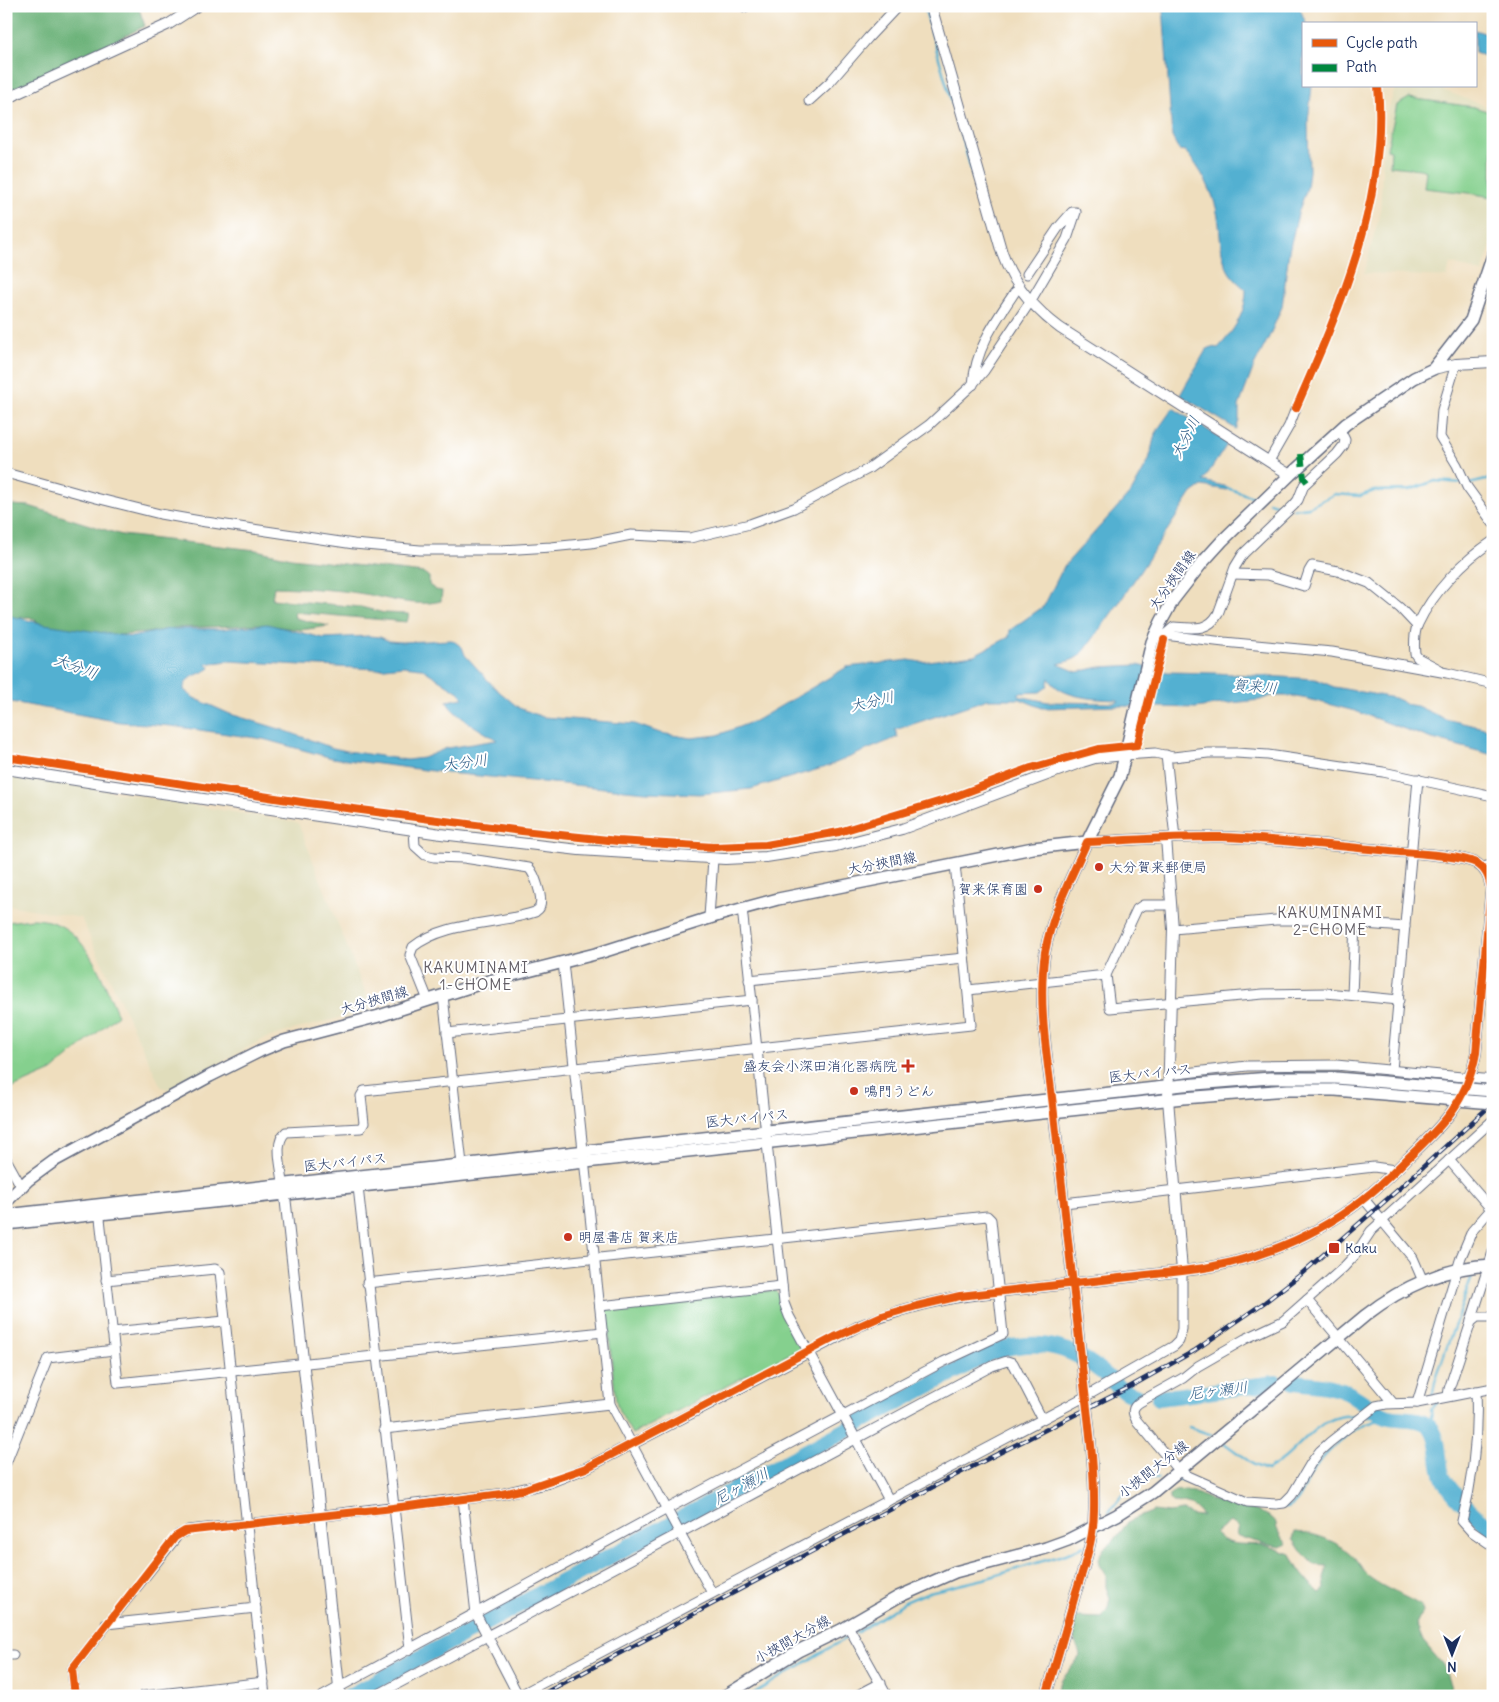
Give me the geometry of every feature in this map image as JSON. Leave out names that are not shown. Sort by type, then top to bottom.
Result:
[{"type":"main road","name":"大分挾間線","points":[[6,1202],[35,1174],[63,1157],[160,1103],[260,1051],[284,1041],[379,1016],[485,982],[598,953],[742,908],[812,892],[1033,848],[1087,842],[1120,776],[1158,637],[1173,600],[1202,562],[1290,475],[1340,430],[1414,378],[1433,369],[1472,320],[1493,255]]},
{"type":"main road","name":"医大バイパス","points":[[284,1189],[358,1187],[584,1157],[766,1137],[1052,1099],[1168,1081],[1336,1078],[1493,1091]]},
{"type":"main road","name":"医大バイパス","points":[[766,1137],[1054,1112],[1168,1099],[1288,1090],[1335,1090],[1493,1103]]},
{"type":"main road","name":"医大バイパス","points":[[6,1224],[99,1210],[284,1189],[462,1164],[584,1157]]},
{"type":"main road","name":"医大バイパス","points":[[6,1215],[99,1210]]},
{"type":"main road","name":"小挾間大分線","points":[[725,1696],[798,1650],[848,1626],[898,1597],[940,1578],[1068,1540],[1140,1501],[1388,1299],[1423,1281],[1457,1269],[1483,1265]]},
{"type":"street","points":[[6,100],[169,24],[196,6]]},
{"type":"street","points":[[809,101],[830,82],[898,6]]},
{"type":"street","points":[[931,6],[1002,253],[1015,281],[1032,304],[1052,323],[1290,475]]},
{"type":"street","points":[[6,473],[96,498],[178,517],[354,544],[420,550],[501,550],[591,543],[631,536],[690,538],[750,524],[794,508],[868,469],[929,425],[972,385],[984,371],[1032,304],[1067,239],[1076,212],[1072,212],[1064,220],[1027,274]]},
{"type":"street","points":[[972,385],[976,363],[983,345],[1014,292]]},
{"type":"street","points":[[1433,369],[1456,364],[1493,362]]},
{"type":"street","points":[[1456,364],[1442,410],[1440,436],[1460,470],[1470,492],[1493,523]]},
{"type":"street","points":[[1267,460],[1289,426],[1296,408]]},
{"type":"street","points":[[1158,637],[1174,627],[1198,628],[1212,623],[1218,614],[1242,554],[1294,505],[1304,485],[1340,451],[1345,440],[1340,430]]},
{"type":"street","points":[[1447,673],[1418,658],[1415,654],[1417,626],[1441,589],[1470,559],[1493,541]]},
{"type":"street","points":[[1233,574],[1268,575],[1304,586],[1312,566],[1338,571],[1360,578],[1374,586],[1400,608],[1417,626]]},
{"type":"street","points":[[1158,637],[1332,652],[1447,673],[1493,684]]},
{"type":"street","points":[[6,769],[414,830],[570,849],[713,859],[766,857],[859,840],[902,829],[1082,762],[1127,749],[1173,757],[1236,753],[1268,755],[1383,772],[1493,796]]},
{"type":"street","points":[[462,1499],[476,1614],[518,1696],[1085,1396],[1179,1342],[1182,1329],[1182,1271],[1168,1099],[1173,929],[1166,755]]},
{"type":"street","points":[[1392,1070],[1418,779]]},
{"type":"street","points":[[414,830],[415,846],[425,855],[464,858],[529,868],[536,878],[540,902],[540,906],[535,912],[449,929],[413,947],[410,955],[428,1000]]},
{"type":"street","points":[[1046,1696],[1083,1570],[1093,1527],[1093,1487],[1085,1396],[1044,1030],[1043,982],[1045,953],[1052,925],[1087,842],[1170,838],[1242,838],[1412,853],[1465,860],[1482,867],[1493,865]]},
{"type":"street","points":[[710,917],[713,859]]},
{"type":"street","points":[[339,1691],[279,1143],[282,1136],[286,1132],[361,1128],[364,1123],[362,1096],[364,1091],[971,1026],[955,864]]},
{"type":"street","points":[[75,1696],[72,1669],[178,1535],[188,1530],[502,1494],[548,1483],[586,1468],[859,1326],[893,1312],[950,1298],[1228,1264],[1271,1250],[1317,1228],[1364,1198],[1445,1122],[1454,1110],[1470,1078],[1476,1053],[1489,958],[1491,888],[1482,867]]},
{"type":"street","points":[[1171,905],[1143,905],[1138,908],[1106,975],[1110,1008],[1264,994],[1352,995],[1399,1000]]},
{"type":"street","points":[[742,908],[782,1286],[787,1312],[889,1500]]},
{"type":"street","points":[[1173,929],[1276,920],[1405,927]]},
{"type":"street","points":[[1352,995],[1355,923]]},
{"type":"street","points":[[749,980],[964,958]]},
{"type":"street","points":[[563,962],[610,1404],[712,1593]]},
{"type":"street","points":[[968,990],[1106,975]]},
{"type":"street","points":[[443,996],[462,1164]]},
{"type":"street","points":[[448,1033],[752,1000]]},
{"type":"street","points":[[1168,1081],[1237,1067],[1336,1065],[1493,1080]]},
{"type":"street","points":[[1493,1120],[1367,1235],[1349,1262],[1283,1321],[1245,1339],[1198,1366],[1183,1378],[1140,1402],[1134,1407],[1133,1412],[1137,1421],[1178,1470],[1247,1502],[1280,1504],[1290,1498],[1316,1455],[1376,1406],[1421,1402],[1493,1388]]},
{"type":"street","points":[[6,1160],[21,1186]]},
{"type":"street","points":[[1421,1402],[1457,1269],[1472,1230],[1492,1208],[1449,1160]]},
{"type":"street","points":[[1064,1203],[1374,1167],[1395,1170]]},
{"type":"street","points":[[358,1187],[367,1283],[410,1649]]},
{"type":"street","points":[[1364,1198],[1413,1258],[1423,1281]]},
{"type":"street","points":[[99,1210],[118,1383],[603,1332]]},
{"type":"street","points":[[323,1696],[339,1691],[410,1649],[667,1510],[964,1352],[1002,1335],[991,1220],[987,1216],[367,1283]]},
{"type":"street","points":[[1448,1396],[1471,1322],[1483,1265],[1493,1252]]},
{"type":"street","points":[[106,1280],[215,1269],[220,1272],[265,1696]]},
{"type":"street","points":[[600,1306],[782,1286]]},
{"type":"street","points":[[1308,1300],[1393,1403]]},
{"type":"street","points":[[1471,1322],[1477,1317],[1493,1317]]},
{"type":"street","points":[[112,1332],[225,1321]]},
{"type":"street","points":[[6,1463],[48,1358],[114,1350]]},
{"type":"street","points":[[376,1696],[980,1372],[1010,1361],[1014,1365],[1042,1419]]},
{"type":"street","points":[[1476,1391],[1475,1452],[1462,1521],[1471,1531],[1493,1546]]},
{"type":"street","points":[[384,1429],[610,1404]]},
{"type":"street","points":[[106,1624],[256,1608]]},
{"type":"street","points":[[848,1626],[888,1696]]},
{"type":"street","points":[[143,1696],[264,1682]]},
{"type":"street","points":[[856,1696],[881,1684]]},
{"type":"shaded area","points":[[1395,88],[1437,88],[1493,109],[1493,240],[1482,273],[1450,263],[1447,277],[1364,273],[1380,213],[1388,111]]},
{"type":"shaded area","points":[[6,774],[298,823],[371,1007],[369,1010],[261,1040],[171,1090],[161,1087],[81,918],[6,906]]},
{"type":"green space","points":[[6,6],[138,6],[145,26],[6,94]]},
{"type":"green space","points":[[1409,98],[1474,107],[1493,113],[1492,197],[1424,188],[1426,171],[1390,166],[1391,150],[1387,149],[1397,105]]},
{"type":"green space","points":[[10,505],[29,506],[122,535],[256,550],[291,558],[424,573],[429,577],[429,585],[436,590],[442,591],[441,601],[410,603],[358,593],[274,587],[272,599],[361,607],[384,613],[409,614],[407,622],[294,612],[295,618],[329,626],[301,630],[256,624],[174,628],[121,635],[42,625],[30,617],[14,618],[6,612],[6,507]]},
{"type":"green space","points":[[32,919],[50,922],[65,929],[78,939],[97,967],[118,1015],[52,1071],[6,1091],[6,922]]},
{"type":"green space","points":[[775,1290],[779,1294],[781,1310],[800,1347],[799,1349],[632,1434],[619,1411],[616,1401],[606,1309]]},
{"type":"green space","points":[[1186,1490],[1215,1501],[1252,1509],[1272,1518],[1280,1535],[1287,1544],[1280,1547],[1252,1541],[1236,1535],[1238,1526],[1230,1522],[1215,1533],[1220,1538],[1231,1543],[1264,1545],[1291,1554],[1303,1575],[1320,1593],[1325,1589],[1324,1578],[1327,1566],[1315,1565],[1301,1551],[1293,1539],[1295,1532],[1312,1534],[1337,1544],[1357,1561],[1369,1577],[1420,1605],[1422,1612],[1416,1624],[1423,1641],[1443,1665],[1454,1696],[1054,1696],[1062,1680],[1080,1656],[1073,1636],[1073,1622],[1077,1617],[1102,1618],[1108,1608],[1110,1598],[1106,1587],[1106,1576],[1099,1565],[1098,1558],[1104,1548],[1112,1543],[1129,1521],[1154,1511],[1169,1513],[1183,1511],[1192,1515],[1202,1516],[1193,1507],[1172,1502],[1170,1499],[1170,1495],[1175,1491]]},
{"type":"water","points":[[1163,6],[1299,6],[1305,22],[1302,22],[1302,88],[1312,88],[1308,121],[1309,171],[1307,188],[1299,210],[1289,251],[1282,307],[1254,366],[1239,406],[1239,421],[1236,429],[1180,395],[1206,350],[1211,347],[1218,348],[1238,322],[1244,307],[1246,290],[1232,276],[1225,264],[1216,208],[1206,181],[1185,151],[1179,150],[1172,137]]},
{"type":"water","points":[[1476,30],[1493,36],[1487,57],[1476,53]]},
{"type":"water","points":[[1173,408],[1228,443],[1203,481],[1228,487],[1227,490],[1202,486],[1192,493],[1121,600],[1085,650],[1076,658],[1058,664],[1077,672],[1100,667],[1138,665],[1167,672],[1315,679],[1334,687],[1394,698],[1445,719],[1493,730],[1493,755],[1429,738],[1355,711],[1290,696],[1271,696],[1260,700],[1196,708],[1120,706],[1042,708],[1020,699],[988,699],[895,730],[898,737],[826,767],[751,789],[700,794],[646,792],[448,773],[332,758],[263,739],[171,726],[120,722],[6,701],[6,615],[44,624],[132,637],[169,629],[223,629],[267,624],[323,638],[369,636],[401,642],[452,640],[462,647],[465,655],[495,688],[519,708],[543,717],[635,724],[660,733],[691,738],[718,735],[757,720],[847,667],[909,660],[921,662],[974,655],[1009,637],[1010,630],[1044,606],[1064,566],[1132,491],[1149,460],[1158,429]],"holes":[[[228,661],[376,669],[403,666],[421,668],[460,693],[463,698],[447,701],[449,706],[497,740],[447,748],[423,758],[407,760],[333,748],[230,714],[194,698],[184,690],[184,685],[189,679],[210,668],[206,664]],[[1049,678],[1054,685],[1070,694],[1119,701],[1114,703],[1048,702],[1019,696],[1019,693],[1040,692],[1047,687]]]},
{"type":"waterway","points":[[924,6],[974,180]]},
{"type":"waterway","points":[[1469,484],[1486,480],[1493,475]]},
{"type":"waterway","points":[[1293,509],[1309,507],[1335,494],[1360,496],[1374,491],[1409,490],[1435,481],[1464,483]]},
{"type":"waterway","points":[[1227,488],[1259,499]]},
{"type":"waterway","points":[[1269,502],[1288,508]]},
{"type":"waterway","points":[[1432,1398],[1435,1381],[1474,1270]]},
{"type":"waterway","name":"尼ヶ瀬川","points":[[349,1696],[990,1353],[1006,1348],[1035,1345],[1063,1349],[1089,1362],[1122,1389],[1136,1396]]},
{"type":"waterway","name":"尼ヶ瀬川","points":[[1294,1382],[1334,1388],[1351,1395],[1389,1417],[1418,1420],[1428,1425],[1435,1435],[1443,1477],[1465,1505],[1493,1530]]},
{"type":"waterway","name":"尼ヶ瀬川","points":[[1159,1398],[1276,1383]]},
{"type":"waterway","points":[[1479,1396],[1493,1393]]},
{"type":"waterway","points":[[1457,1399],[1474,1397]]},
{"type":"waterway","points":[[1432,1428],[1431,1409],[1437,1403]]},
{"type":"waterway","points":[[1224,1443],[1254,1465],[1267,1470],[1277,1464],[1310,1434],[1328,1421],[1341,1416],[1359,1416]]},
{"type":"waterway","points":[[1367,1417],[1388,1417]]},
{"type":"waterway","points":[[1284,1508],[1293,1505],[1297,1501],[1315,1467],[1334,1447],[1355,1430],[1384,1418]]},
{"type":"waterway","points":[[1189,1427],[1212,1435]]},
{"type":"waterway","points":[[1109,1512],[1137,1481],[1145,1478],[1158,1478]]},
{"type":"waterway","points":[[1178,1479],[1195,1483]]},
{"type":"waterway","points":[[856,1633],[905,1602],[929,1592],[984,1579],[1066,1554],[1084,1546]]},
{"type":"waterway","points":[[749,1696],[846,1638]]},
{"type":"railway","points":[[539,1696],[948,1479],[1126,1389],[1194,1351],[1265,1302],[1300,1275],[1400,1188],[1493,1103]]},
{"type":"marked path","points":[[1301,454],[1304,478],[1307,482]]},
{"type":"cycle path","points":[[1296,408],[1344,292],[1368,211],[1376,170],[1379,128],[1378,88]]},
{"type":"cycle path","points":[[1138,743],[1164,640]]},
{"type":"cycle path","points":[[6,757],[308,803],[522,831],[618,841],[714,847],[766,845],[839,832],[948,799],[1031,768],[1099,749],[1137,745]]},
{"type":"cycle path","points":[[75,1696],[72,1669],[175,1537],[185,1531],[393,1508],[502,1494],[525,1489],[586,1468],[835,1337],[882,1316],[960,1296],[1182,1271],[1233,1262],[1283,1246],[1330,1222],[1376,1188],[1432,1135],[1451,1112],[1466,1086],[1476,1053],[1491,888],[1486,874],[1476,863],[1458,858],[1434,855],[1244,838],[1189,837],[1087,842],[1052,923],[1045,952],[1042,993],[1046,1054],[1054,1114],[1072,1272],[1075,1303],[1090,1438],[1094,1521],[1088,1553],[1046,1696]]},
{"type":"place","name":"大分賀来郵便局","points":[[1099,867]]},
{"type":"place","name":"賀来保育園","points":[[1038,889]]},
{"type":"place","name":"盛友会小深田消化器病院","points":[[908,1066]]},
{"type":"place","name":"鳴門うどん","points":[[854,1091]]},
{"type":"place","name":"明屋書店 賀来店","points":[[568,1237]]},
{"type":"place","name":"Kaku","points":[[1334,1248]]},
{"type":"district","name":"KAKUMINAMI 2-CHOME","points":[[1330,920]]},
{"type":"district","name":"KAKUMINAMI 1-CHOME","points":[[476,976]]},
{"type":"water label","name":"大分川","points":[[1185,437]]},
{"type":"water label","name":"大分川","points":[[76,666]]},
{"type":"water label","name":"賀来川","points":[[1255,686]]},
{"type":"water label","name":"大分川","points":[[872,701]]},
{"type":"water label","name":"大分川","points":[[465,762]]}]
